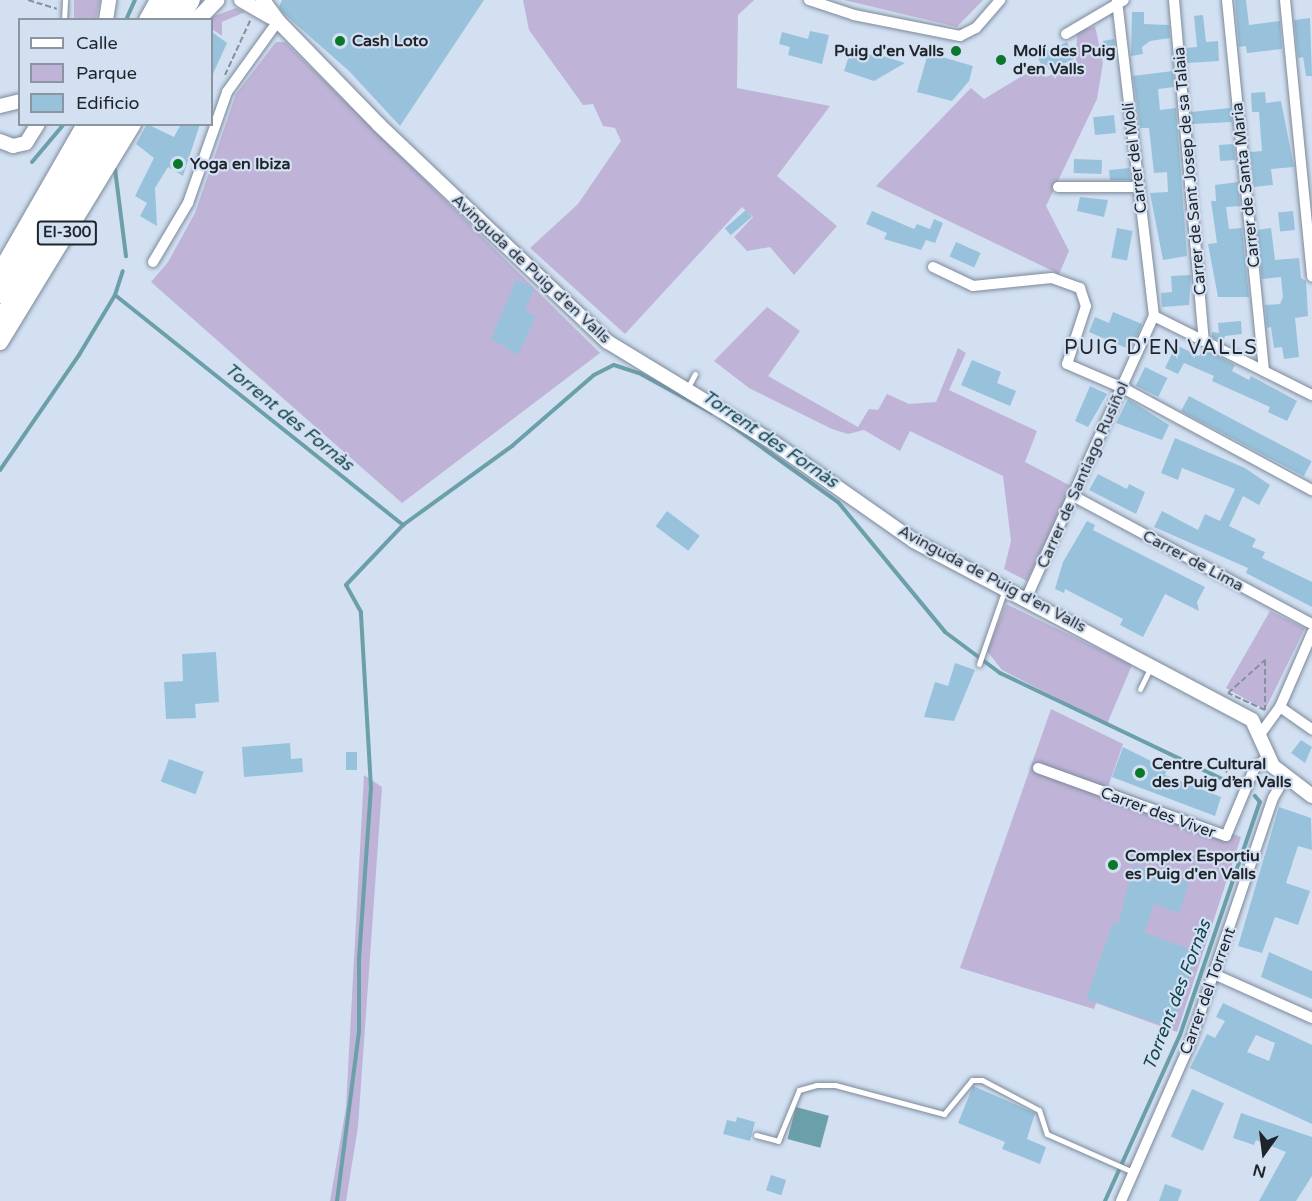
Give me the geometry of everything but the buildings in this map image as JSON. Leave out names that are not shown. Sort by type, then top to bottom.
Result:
[{"type":"highway","points":[[153,18],[216,0]]},
{"type":"highway","name":"EI-300","points":[[0,272],[84,126]]},
{"type":"highway","points":[[0,295],[99,126]]},
{"type":"highway","points":[[0,320],[115,126]]},
{"type":"highway","name":"EI-300","points":[[0,342],[132,126]]},
{"type":"street","points":[[106,18],[109,0]]},
{"type":"street","name":"Avinguda de Puig d'en Valls","points":[[241,0],[260,4],[586,324],[914,540],[1152,663],[1252,720],[1261,733]]},
{"type":"street","points":[[809,0],[854,15],[960,36],[975,28],[1000,0]]},
{"type":"street","name":"Carrer de Sant Josep de sa Talaia","points":[[1174,0],[1204,341]]},
{"type":"street","name":"Carrer de Santa Maria","points":[[1227,0],[1264,370]]},
{"type":"street","points":[[1285,0],[1312,277]]},
{"type":"street","points":[[1066,34],[1119,2]]},
{"type":"street","name":"Carrer del Molí","points":[[1119,2],[1154,316]]},
{"type":"street","points":[[153,262],[188,203],[227,92],[278,21]]},
{"type":"street","points":[[1,105],[18,100]]},
{"type":"street","points":[[0,141],[13,146],[26,143],[37,126]]},
{"type":"street","points":[[1058,187],[1138,187]]},
{"type":"street","points":[[933,267],[972,286],[1052,278],[1080,288],[1086,306],[1066,364],[1123,388],[1312,490]]},
{"type":"street","points":[[1154,316],[1312,395]]},
{"type":"street","name":"Carrer de Santiago Rusiñol","points":[[1026,599],[1075,498],[1154,316]]},
{"type":"street","name":"Carrer de Lima","points":[[1075,498],[1312,624]]},
{"type":"street","points":[[1312,633],[1281,707],[1261,733],[1268,757],[1285,777],[1312,796]]},
{"type":"street","points":[[1281,707],[1312,729]]},
{"type":"street","name":"Carrer des Viver","points":[[1038,768],[1226,836],[1254,770],[1268,757]]},
{"type":"street","name":"Carrer del Torrent","points":[[1121,1201],[1131,1172],[1216,975],[1273,798],[1285,777]]},
{"type":"street","points":[[1216,975],[1312,1018]]},
{"type":"lane","points":[[64,18],[62,11],[65,0]]},
{"type":"lane","points":[[687,389],[694,374]]},
{"type":"lane","points":[[979,664],[1005,589]]},
{"type":"lane","points":[[1140,688],[1152,663]]},
{"type":"lane","points":[[756,1135],[778,1141],[798,1090],[816,1085],[835,1085],[944,1114],[972,1080],[982,1080],[1039,1110],[1047,1134],[1131,1172]]},
{"type":"path","points":[[28,0],[62,11]]},
{"type":"path","points":[[222,84],[260,4]]},
{"type":"path","points":[[1264,660],[1265,710],[1228,693],[1235,686],[1264,660]]},
{"type":"path","points":[[1220,759],[1228,775],[1239,779]]},
{"type":"green space","points":[[74,0],[100,0],[96,18],[74,18]]},
{"type":"green space","points":[[523,0],[754,0],[738,15],[737,88],[830,106],[777,176],[837,226],[794,275],[770,247],[747,251],[734,237],[753,217],[742,207],[625,334],[530,248],[578,204],[621,141],[615,128],[603,126],[593,104],[583,105],[529,30]]},
{"type":"green space","points":[[844,0],[983,0],[957,27]]},
{"type":"green space","points":[[236,8],[245,12],[222,22],[222,36],[213,30],[213,18],[209,18]]},
{"type":"green space","points":[[1095,26],[1103,63],[1097,99],[1046,206],[1069,251],[1059,274],[876,186],[971,88],[984,99],[1034,69],[1046,77],[1076,64],[1077,32]]},
{"type":"green space","points":[[276,42],[285,42],[600,353],[402,503],[151,282],[168,262],[195,213],[236,94]]},
{"type":"green space","points":[[767,307],[800,331],[768,376],[858,427],[869,409],[878,410],[887,394],[909,404],[936,402],[958,348],[966,353],[949,390],[1037,431],[1025,462],[1071,486],[1027,581],[1004,569],[1011,541],[1003,476],[910,431],[900,451],[864,430],[848,434],[832,429],[749,388],[714,361]]},
{"type":"green space","points":[[1006,604],[1132,665],[1107,724],[1002,670],[987,651]]},
{"type":"green space","points":[[1270,611],[1305,628],[1265,710],[1226,688]]},
{"type":"green space","name":"Complex Esportiu es Puig d'en Valls","points":[[1051,709],[1123,744],[1108,787],[1241,837],[1177,1032],[1096,1003],[1094,1009],[960,968]]},
{"type":"green space","points":[[364,775],[382,787],[358,1127],[346,1201],[330,1201],[346,1107]]},
{"type":"shaded area","points":[[796,1107],[829,1116],[820,1148],[787,1139]]},
{"type":"waterway","points":[[127,18],[135,0]]},
{"type":"waterway","points":[[32,162],[62,126]]},
{"type":"waterway","points":[[115,169],[126,256]]},
{"type":"waterway","points":[[0,470],[79,355],[115,295],[123,271]]},
{"type":"waterway","name":"Torrent des Fornàs","points":[[115,295],[403,525],[512,446],[594,375],[614,365],[639,373],[712,413]]},
{"type":"waterway","name":"Torrent des Fornàs","points":[[721,418],[838,502],[945,632],[1000,673],[1235,785]]},
{"type":"waterway","points":[[337,1201],[359,1031],[359,959],[371,788],[361,612],[346,585],[403,525]]},
{"type":"waterway","name":"Torrent des Fornàs","points":[[1105,1201],[1180,1035],[1260,802],[1255,796]]},
{"type":"place","name":"Cash Loto","points":[[340,41]]},
{"type":"place","name":"Puig d'en Valls","points":[[956,51]]},
{"type":"place","name":"Molí des Puig d'en Valls","points":[[1001,60]]},
{"type":"place","name":"Yoga en Ibiza","points":[[178,164]]},
{"type":"place","name":"Centre Cultural des Puig d’en Valls","points":[[1140,773]]},
{"type":"place","name":"Complex Esportiu es Puig d'en Valls","points":[[1113,865]]},
{"type":"district","name":"PUIG D'EN VALLS","points":[[1161,348]]}]
